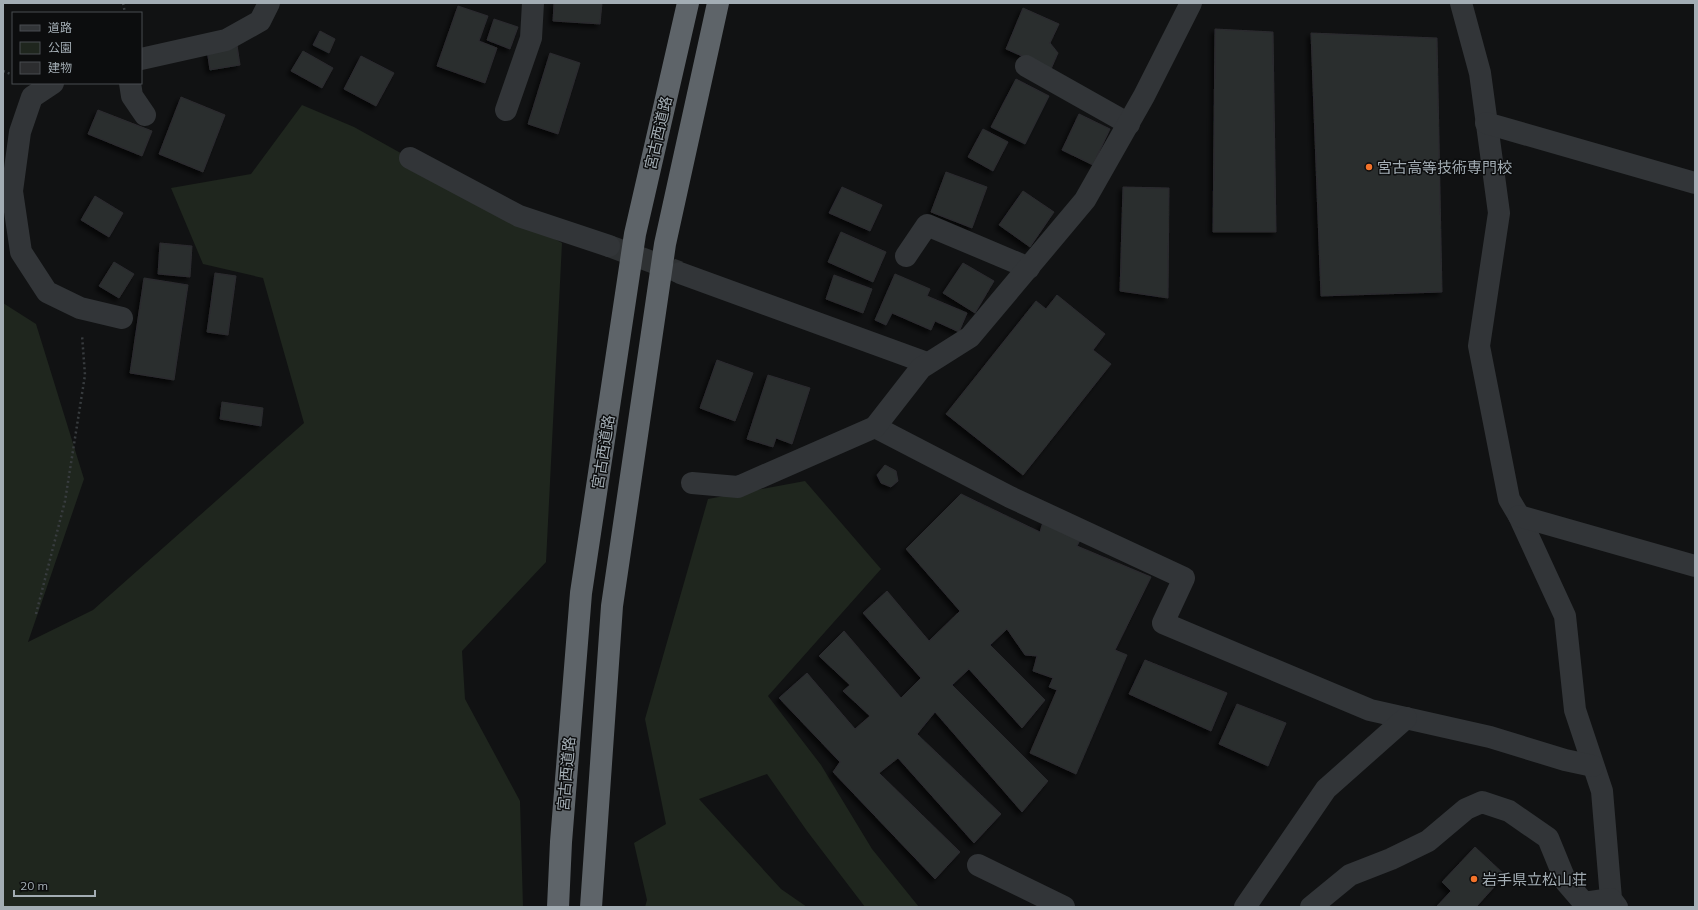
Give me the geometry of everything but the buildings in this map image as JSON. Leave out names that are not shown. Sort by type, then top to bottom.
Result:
[{"type":"highway","name":"宮古西道路","points":[[558,907],[560,842],[581,593],[635,234],[688,3]]},
{"type":"highway","name":"宮古西道路","points":[[591,907],[612,606],[665,244],[718,3]]},
{"type":"street","points":[[142,59],[226,40],[260,21],[270,3]]},
{"type":"street","points":[[506,110],[531,38],[533,3]]},
{"type":"street","points":[[692,483],[738,487],[875,427],[921,368],[970,338],[1086,200],[1129,124],[1191,3]]},
{"type":"street","points":[[1311,907],[1350,876],[1428,842],[1466,809],[1482,802],[1509,811],[1548,838],[1566,882],[1584,903],[1614,903],[1602,791],[1575,710],[1564,616],[1519,516],[1509,499],[1479,346],[1499,213],[1480,74],[1461,3]]},
{"type":"street","points":[[1026,66],[1129,124]]},
{"type":"street","points":[[52,84],[32,97],[20,132],[12,191],[21,252],[47,292],[80,308],[122,318]]},
{"type":"street","points":[[130,84],[132,96],[145,115]]},
{"type":"street","points":[[1486,123],[1695,183]]},
{"type":"street","points":[[410,158],[519,216],[609,246]]},
{"type":"street","points":[[906,256],[927,225],[1029,268]]},
{"type":"street","points":[[680,273],[927,363]]},
{"type":"street","points":[[875,427],[1010,497],[1184,578],[1162,623],[1370,710],[1490,737],[1565,760],[1593,766]]},
{"type":"street","points":[[1519,516],[1695,566]]},
{"type":"street","points":[[1245,907],[1326,789],[1406,718]]},
{"type":"street","points":[[978,866],[1064,907]]},
{"type":"path","points":[[36,614],[65,501],[84,375],[80,308]]},
{"type":"green space","points":[[302,105],[354,127],[562,243],[546,562],[462,651],[465,699],[520,801],[523,907],[3,907],[3,303],[36,324],[84,479],[28,642],[93,610],[304,423],[263,278],[203,264],[171,188],[251,174]]},
{"type":"green space","points":[[805,481],[881,569],[768,696],[821,765],[872,849],[919,907],[865,907],[807,831],[767,774],[699,799],[781,889],[807,907],[645,907],[647,900],[634,843],[666,824],[645,719],[708,499]]},
{"type":"tunnel","points":[[609,246],[679,272]]},
{"type":"place","name":"宮古高等技術専門校","points":[[1369,167]]},
{"type":"place","name":"岩手県立松山荘","points":[[1474,879]]}]
